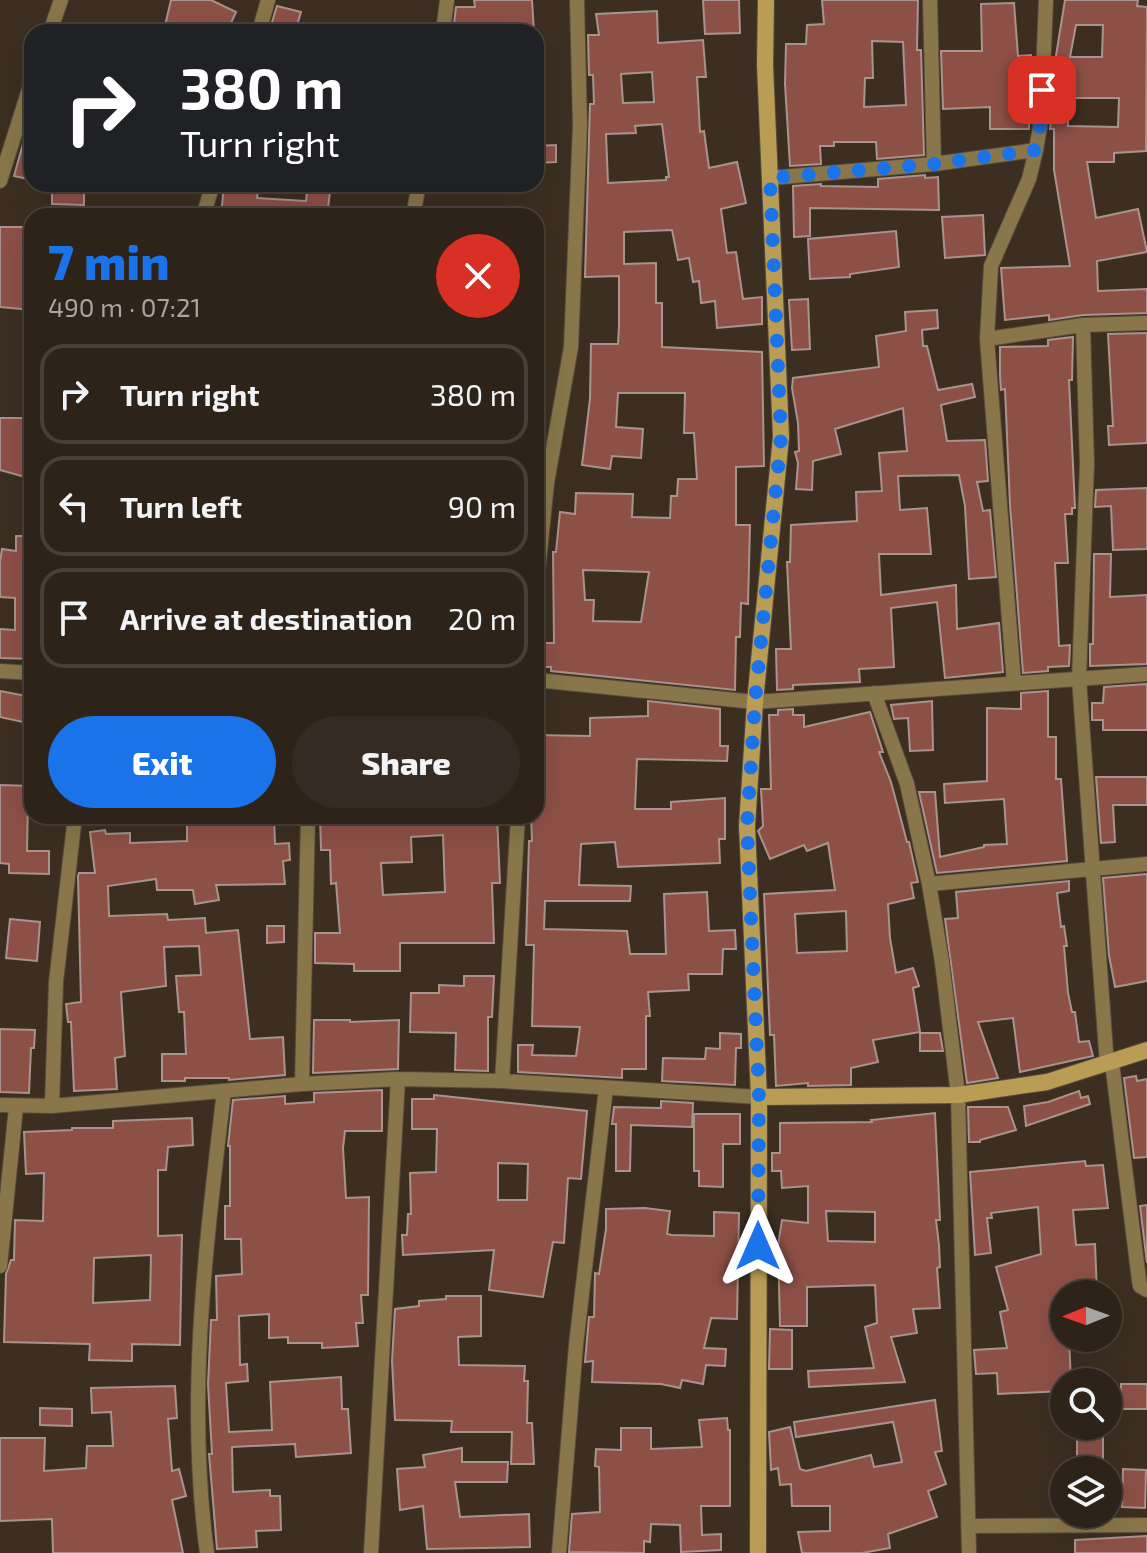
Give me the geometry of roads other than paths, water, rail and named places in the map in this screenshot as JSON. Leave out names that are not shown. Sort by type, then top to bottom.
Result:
[{"type":"street","points":[[53,24],[61,0]]},
{"type":"street","points":[[261,24],[268,0]]},
{"type":"street","points":[[444,24],[447,0]]},
{"type":"street","points":[[544,512],[571,347],[580,125],[577,0]]},
{"type":"street","points":[[758,1553],[759,1097],[747,826],[755,702],[781,437],[765,65],[766,0]]},
{"type":"street","points":[[930,0],[934,164]]},
{"type":"street","points":[[1014,683],[987,339],[991,266],[1029,179],[1036,150],[1041,121],[1046,0]]},
{"type":"street","points":[[0,181],[24,105]]},
{"type":"street","points":[[770,178],[934,164],[1036,150]]},
{"type":"street","points":[[987,339],[1083,325],[1147,323]]},
{"type":"street","points":[[1083,325],[1087,464],[1079,679],[1109,1064],[1140,1286],[1147,1290]]},
{"type":"street","points":[[0,671],[24,672]]},
{"type":"street","points":[[544,681],[755,702],[1147,674]]},
{"type":"street","points":[[874,693],[907,784],[929,884],[958,1095],[969,1553]]},
{"type":"street","points":[[52,1106],[56,982],[74,824]]},
{"type":"street","points":[[302,1084],[308,824]]},
{"type":"street","points":[[502,1081],[518,824]]},
{"type":"street","points":[[929,884],[1147,864]]},
{"type":"street","points":[[0,1105],[52,1106],[302,1084],[398,1079],[502,1081],[759,1097],[958,1095],[1047,1082],[1147,1050]]},
{"type":"street","points":[[371,1553],[398,1079]]},
{"type":"street","points":[[559,1553],[576,1345],[606,1088]]},
{"type":"street","points":[[207,1553],[196,1413],[205,1253],[224,1091]]},
{"type":"street","points":[[0,1266],[16,1107]]},
{"type":"street","points":[[970,1526],[1147,1525]]}]
